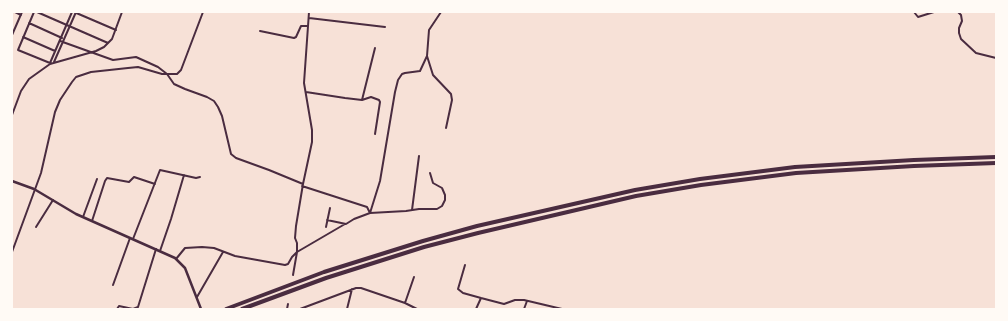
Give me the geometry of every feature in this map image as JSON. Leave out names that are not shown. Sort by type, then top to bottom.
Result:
[{"type":"highway","points":[[226,309],[324,272],[423,240],[635,190],[700,179],[795,167],[996,157]]},
{"type":"highway","points":[[242,309],[326,278],[424,247],[478,232],[636,196],[701,185],[796,173],[996,163]]},
{"type":"street","points":[[12,35],[21,13],[15,12]]},
{"type":"street","points":[[34,12],[18,51],[50,64]]},
{"type":"street","points":[[38,12],[108,43]]},
{"type":"street","points":[[54,63],[57,52],[74,12],[116,30]]},
{"type":"street","points":[[12,115],[17,100],[26,83],[35,74],[50,64],[104,47],[116,30],[121,12]]},
{"type":"street","points":[[12,252],[42,168],[55,112],[67,88],[76,77],[91,72],[138,68],[167,74],[177,74],[181,70],[203,12]]},
{"type":"street","points":[[293,275],[297,252],[295,236],[302,185],[312,142],[312,130],[304,83],[309,12]]},
{"type":"street","points":[[441,12],[428,30],[427,56],[433,75],[451,94],[452,100],[446,128]]},
{"type":"street","points":[[914,12],[918,17],[934,12]]},
{"type":"street","points":[[958,12],[961,15],[962,21],[959,28],[961,38],[976,53],[996,58]]},
{"type":"street","points":[[309,18],[385,27]]},
{"type":"street","points":[[29,23],[62,40],[91,52],[117,60],[133,57],[139,58],[156,65],[167,74],[174,84],[214,101],[222,116],[232,154],[236,158],[269,170],[302,185],[367,207],[370,213]]},
{"type":"street","points":[[260,31],[294,38],[296,37],[301,26],[308,26]]},
{"type":"street","points":[[23,37],[57,52]]},
{"type":"street","points":[[362,100],[375,48]]},
{"type":"street","points":[[50,64],[57,52]]},
{"type":"street","points":[[370,213],[380,182],[398,80],[402,74],[420,71],[427,56]]},
{"type":"street","points":[[306,92],[362,100],[371,97],[380,101],[375,134]]},
{"type":"street","points":[[412,210],[419,156]]},
{"type":"street","points":[[113,285],[160,170],[197,178],[200,176]]},
{"type":"street","points":[[176,259],[183,249],[190,246],[214,248],[235,256],[285,265],[288,264],[297,252],[354,219],[370,213],[437,209],[442,206],[444,204],[444,193],[442,188],[433,183],[430,173]]},
{"type":"street","points":[[160,251],[173,214],[184,175]]},
{"type":"street","points":[[92,221],[107,178],[129,182],[134,177],[155,184]]},
{"type":"street","points":[[83,217],[97,179]]},
{"type":"street","points":[[12,181],[34,189],[76,214],[176,259],[185,268],[200,309]]},
{"type":"street","points":[[36,227],[53,200]]},
{"type":"street","points":[[326,227],[330,208]]},
{"type":"street","points":[[327,220],[346,224]]},
{"type":"street","points":[[117,309],[119,306],[133,309],[138,307],[156,249]]},
{"type":"street","points":[[196,298],[223,252]]},
{"type":"street","points":[[465,265],[458,290],[463,293],[504,304],[515,300],[527,300],[562,309]]},
{"type":"street","points":[[405,303],[414,277]]},
{"type":"street","points":[[300,309],[352,289],[360,288],[366,288],[417,309]]},
{"type":"street","points":[[348,309],[352,289]]},
{"type":"street","points":[[476,309],[481,298]]},
{"type":"street","points":[[524,309],[527,300]]},
{"type":"street","points":[[287,309],[288,304]]}]
